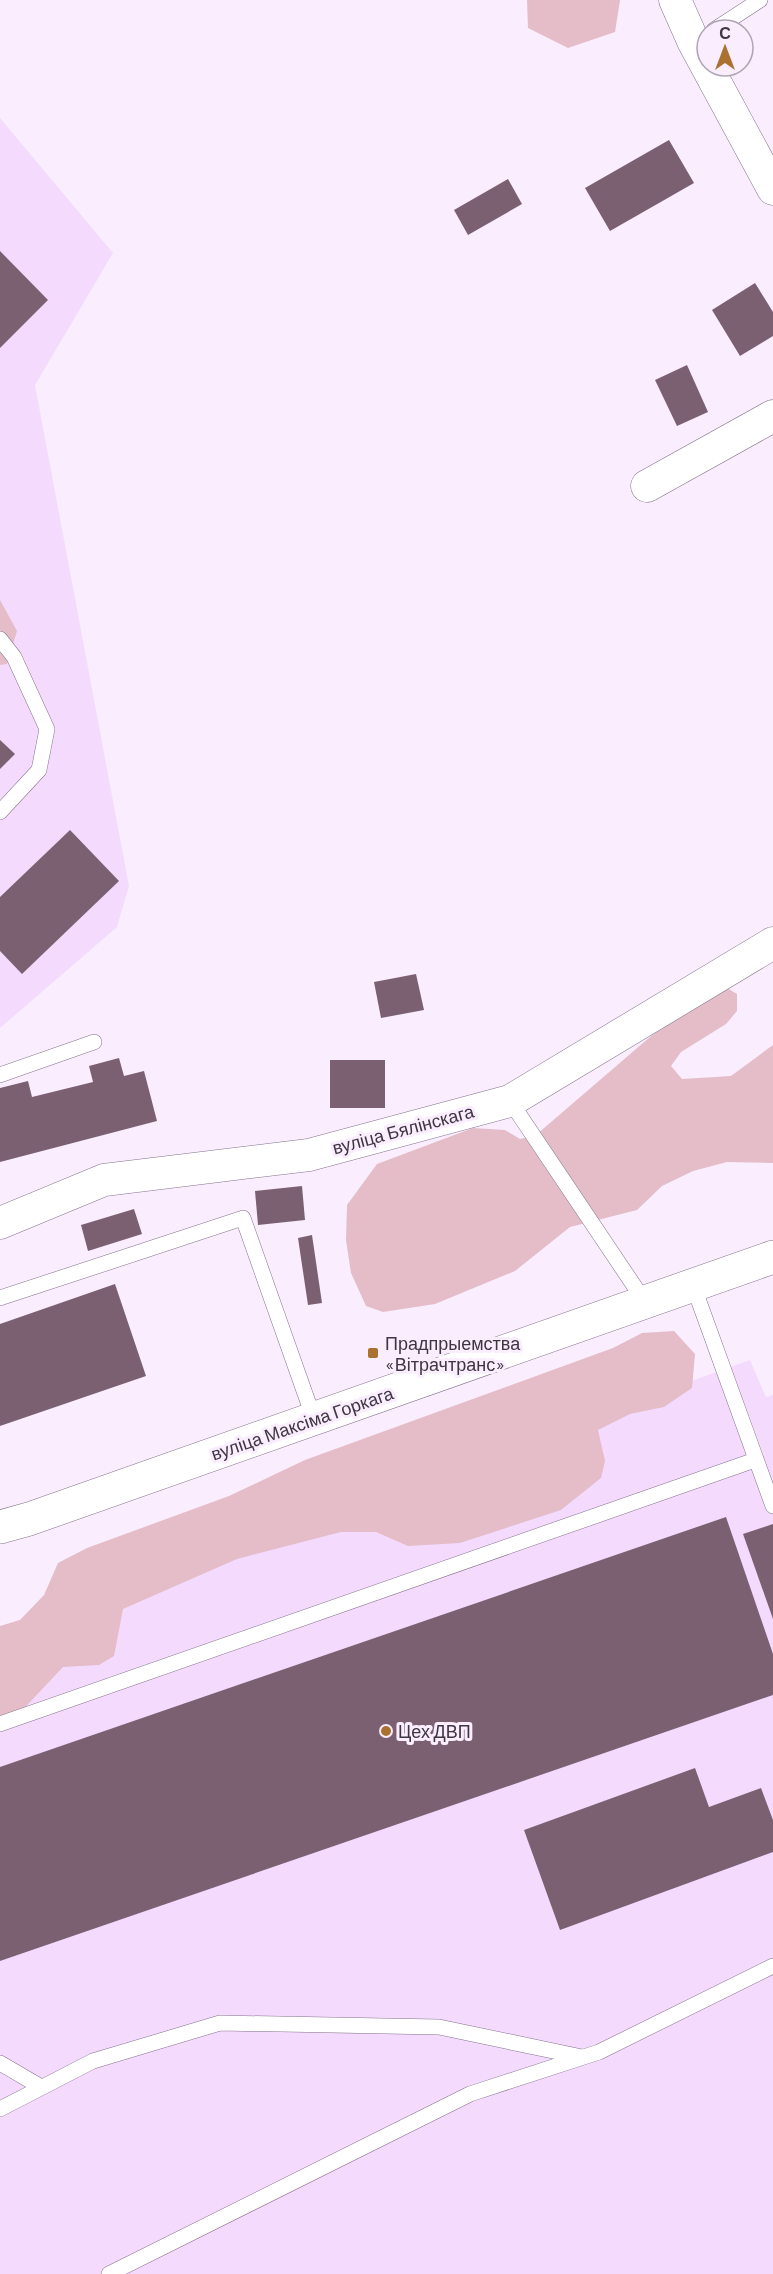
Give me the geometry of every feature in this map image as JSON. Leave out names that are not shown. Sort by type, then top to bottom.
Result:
[{"type":"main road","name":"вуліца Максіма Горкага","points":[[0,1527],[40,1515],[773,1257]]},
{"type":"street","points":[[675,0],[695,24]]},
{"type":"street","points":[[724,78],[773,189]]},
{"type":"street","points":[[647,486],[773,416]]},
{"type":"street","name":"вуліца Бялінскага","points":[[0,1223],[104,1180],[309,1155],[510,1101],[773,943]]},
{"type":"lane","points":[[732,18],[760,0]]},
{"type":"lane","points":[[0,639],[14,657],[47,729],[39,770],[0,812]]},
{"type":"lane","points":[[0,1075],[94,1042]]},
{"type":"lane","points":[[510,1101],[645,1302]]},
{"type":"lane","points":[[0,1298],[243,1218],[314,1419]]},
{"type":"lane","points":[[693,1285],[773,1506]]},
{"type":"lane","points":[[0,1724],[755,1460]]},
{"type":"lane","points":[[109,2274],[470,2094],[599,2052],[773,1966]]},
{"type":"lane","points":[[0,2109],[93,2061],[220,2023],[439,2027],[584,2057]]},
{"type":"lane","points":[[0,2063],[42,2087]]},
{"type":"shaded area","points":[[527,0],[620,0],[615,32],[568,48],[528,28]]},
{"type":"shaded area","points":[[0,118],[113,253],[35,385],[129,886],[117,927],[0,1028]]},
{"type":"shaded area","points":[[0,600],[17,631],[7,664],[0,665]]},
{"type":"shaded area","points":[[722,985],[737,994],[737,1011],[726,1024],[681,1052],[671,1066],[682,1079],[731,1076],[773,1045],[773,1163],[727,1162],[693,1171],[662,1186],[637,1210],[570,1227],[515,1271],[435,1304],[383,1312],[366,1306],[351,1273],[346,1240],[347,1205],[377,1164],[473,1128],[505,1130],[520,1139],[536,1135],[693,1000]]},
{"type":"shaded area","points":[[674,1331],[695,1354],[692,1388],[664,1407],[630,1414],[598,1430],[605,1461],[601,1478],[561,1510],[460,1543],[408,1546],[376,1532],[341,1532],[237,1559],[123,1609],[114,1656],[99,1665],[63,1667],[16,1717],[0,1727],[0,1626],[20,1620],[44,1595],[58,1563],[87,1548],[229,1496],[305,1460],[613,1348],[642,1333]]},
{"type":"shaded area","points":[[750,1360],[766,1397],[773,1395],[773,2274],[0,2274],[0,1627]]},
{"type":"building","points":[[669,140],[694,183],[610,231],[585,188]]},
{"type":"building","points":[[508,179],[522,204],[468,235],[454,210]]},
{"type":"building","points":[[0,251],[48,300],[0,348]]},
{"type":"building","points":[[755,283],[773,312],[773,336],[740,356],[712,310]]},
{"type":"building","points":[[687,365],[708,412],[677,426],[655,380]]},
{"type":"building","points":[[0,740],[15,754],[0,769]]},
{"type":"building","points":[[70,830],[119,881],[22,974],[0,951],[0,897]]},
{"type":"building","points":[[416,974],[424,1010],[381,1018],[374,982]]},
{"type":"building","points":[[119,1058],[124,1076],[144,1071],[157,1121],[0,1162],[0,1088],[28,1081],[32,1097],[93,1082],[89,1066]]},
{"type":"building","points":[[330,1060],[385,1060],[385,1108],[330,1108]]},
{"type":"building","points":[[302,1186],[305,1220],[258,1225],[255,1191]]},
{"type":"building","points":[[134,1209],[142,1234],[88,1251],[81,1225]]},
{"type":"building","points":[[312,1235],[322,1303],[308,1305],[298,1238]]},
{"type":"building","points":[[115,1284],[146,1376],[0,1426],[0,1324]]},
{"type":"building","name":"Цех ДВП","points":[[726,1517],[773,1654],[773,1695],[0,1961],[0,1767]]},
{"type":"building","points":[[773,1524],[773,1619],[743,1534]]},
{"type":"building","points":[[695,1768],[709,1807],[761,1788],[773,1820],[773,1852],[560,1930],[524,1830]]},
{"type":"place","name":"Прадпрыемства «Вітрачтранс»","points":[[373,1353]]},
{"type":"place","name":"Цех ДВП","points":[[386,1731]]}]
